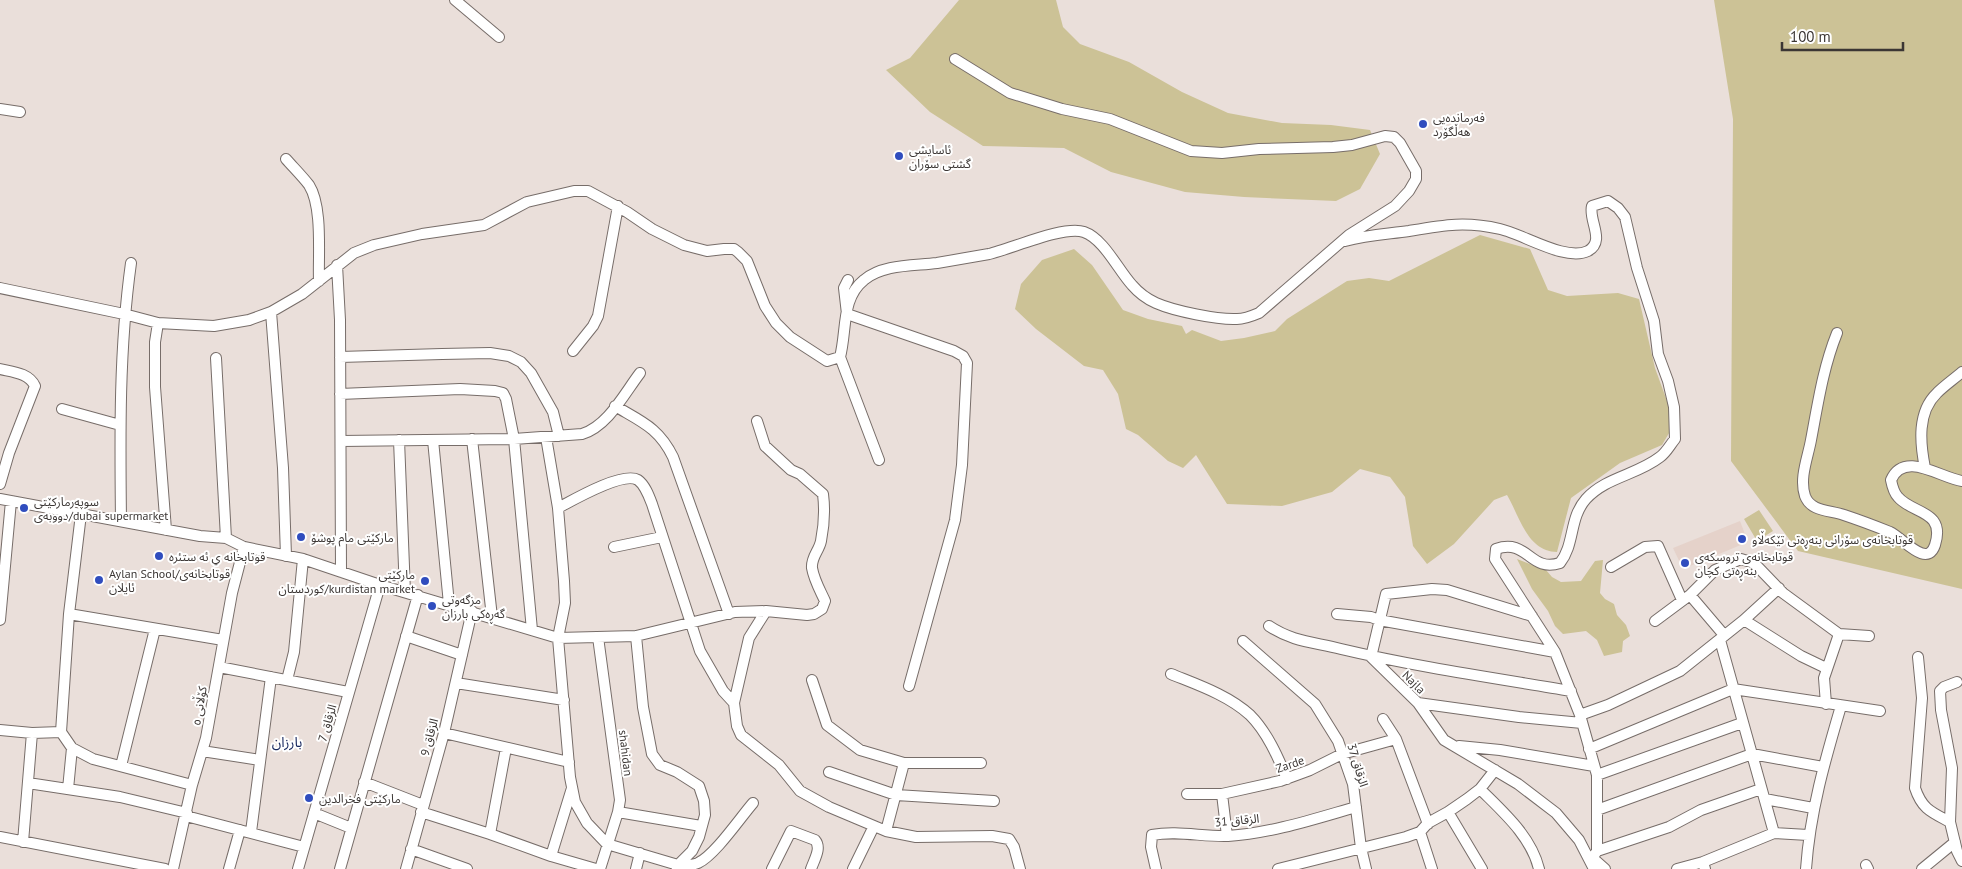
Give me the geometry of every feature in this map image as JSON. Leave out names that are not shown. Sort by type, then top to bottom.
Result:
[{"type":"street","points":[[455,0],[499,37]]},
{"type":"street","points":[[879,460],[840,357],[850,298],[856,287],[865,278],[876,272],[990,254],[1032,240],[1074,230],[1091,236],[1099,243],[1132,285],[1157,303],[1214,317],[1237,319],[1259,313],[1341,242],[1395,206],[1409,191],[1416,179],[1416,171],[1400,143],[1394,137],[1386,136],[1352,145],[1333,147],[1258,149],[1222,153],[1191,151],[1110,119],[1062,109],[1010,93],[955,59]]},
{"type":"street","points":[[0,109],[20,112]]},
{"type":"street","points":[[286,159],[310,187],[316,206],[321,233],[318,249],[319,281]]},
{"type":"street","points":[[0,288],[158,323],[214,326],[249,320],[271,312],[302,294],[354,253],[374,245],[422,234],[484,225],[527,202],[574,191],[588,191],[618,206],[652,229],[684,245],[707,251],[724,249],[738,252],[747,261],[765,306],[785,332],[810,351],[827,360],[840,357]]},
{"type":"street","points":[[1341,242],[1382,233],[1451,224],[1465,224],[1502,229],[1561,251],[1575,254],[1587,251],[1594,246],[1597,237],[1591,211],[1592,206],[1608,201],[1618,208],[1625,217],[1654,321],[1658,354],[1668,381],[1674,407],[1675,439],[1661,456],[1602,485],[1585,500],[1575,517],[1570,545],[1560,563],[1543,565],[1518,548],[1511,546],[1496,549],[1496,559],[1555,652],[1581,719],[1595,770],[1598,810],[1597,851],[1592,865]]},
{"type":"street","points":[[573,351],[593,326],[598,316],[598,304],[618,206]]},
{"type":"street","points":[[121,521],[120,425],[124,314],[130,263]]},
{"type":"street","points":[[337,265],[340,320],[341,572]]},
{"type":"street","points":[[847,314],[844,288],[848,280]]},
{"type":"street","points":[[271,312],[280,428],[286,556]]},
{"type":"street","points":[[847,314],[954,351],[963,356],[967,362],[962,465],[955,520],[909,686]]},
{"type":"street","points":[[158,323],[154,342],[155,387],[166,530]]},
{"type":"street","points":[[1837,333],[1822,379],[1805,467],[1803,484],[1808,502],[1816,508],[1844,515],[1891,532],[1918,554],[1924,555],[1931,552],[1935,546],[1935,525],[1931,517],[1897,496],[1891,480],[1894,473],[1904,468],[1916,466],[1962,481]]},
{"type":"street","points":[[340,357],[490,353],[509,356],[521,362],[531,373],[552,412],[559,436]]},
{"type":"street","points":[[216,358],[226,538]]},
{"type":"street","points":[[0,369],[21,374],[33,381],[35,386],[8,452],[0,484]]},
{"type":"street","points":[[1925,468],[1921,447],[1926,408],[1936,394],[1962,372]]},
{"type":"street","points":[[341,441],[514,439],[582,434],[592,431],[602,424],[640,373]]},
{"type":"street","points":[[340,394],[460,389],[495,390],[503,393],[506,399],[514,439],[532,630]]},
{"type":"street","points":[[615,406],[650,426],[666,444],[673,457],[729,614]]},
{"type":"street","points":[[62,409],[120,425]]},
{"type":"street","points":[[0,620],[5,500],[200,536],[226,538],[244,547],[303,559],[558,638],[636,636],[729,614],[766,611],[814,614],[822,609],[825,601],[815,580],[812,566],[815,553],[820,544],[825,509],[823,494],[800,474],[791,470],[765,446],[757,420]]},
{"type":"street","points":[[546,437],[558,508],[565,603],[558,638],[569,762],[575,802],[587,824],[607,844],[640,853],[678,867],[689,866],[698,863],[714,850],[753,803]]},
{"type":"street","points":[[472,439],[492,617]]},
{"type":"street","points":[[399,440],[405,592]]},
{"type":"street","points":[[433,440],[449,604]]},
{"type":"street","points":[[558,508],[600,486],[631,478],[638,480],[644,487],[652,504],[700,651],[723,691],[734,703]]},
{"type":"street","points":[[81,514],[69,614],[61,732],[72,748],[93,758],[192,786]]},
{"type":"street","points":[[614,547],[662,537]]},
{"type":"street","points":[[1611,567],[1645,547],[1658,546],[1686,598],[1722,637],[1733,690],[1774,833]]},
{"type":"street","name":"کۆڵانی ٥","points":[[173,869],[202,751],[232,593],[244,547]]},
{"type":"street","points":[[287,680],[294,652],[303,559]]},
{"type":"street","points":[[1655,621],[1686,598],[1715,570],[1741,559],[1754,563],[1783,593],[1839,634],[1869,636]]},
{"type":"street","name":"الزقاق 7","points":[[298,869],[380,584]]},
{"type":"street","points":[[1418,703],[1519,717],[1581,719],[1680,670],[1744,620],[1779,588]]},
{"type":"street","points":[[1371,656],[1386,594],[1432,589],[1448,590],[1532,616]]},
{"type":"street","points":[[340,869],[418,595]]},
{"type":"street","points":[[766,611],[749,638],[734,703],[737,726],[741,735],[779,765],[800,792],[829,807],[886,831],[916,837],[992,836],[1009,839],[1014,847],[1020,869]]},
{"type":"street","name":"الزقاق 9","points":[[406,869],[444,733],[472,612]]},
{"type":"street","points":[[69,614],[223,640]]},
{"type":"street","points":[[1337,614],[1371,617],[1555,652]]},
{"type":"street","points":[[1744,620],[1801,656],[1826,668]]},
{"type":"street","points":[[1269,626],[1292,639],[1371,656],[1571,691]]},
{"type":"street","points":[[121,766],[155,629]]},
{"type":"street","points":[[1826,704],[1824,678],[1839,634]]},
{"type":"street","points":[[406,636],[462,655]]},
{"type":"street","points":[[636,636],[643,707],[652,754],[660,765],[677,772],[698,786],[704,801],[705,815],[699,837],[692,851],[678,867]]},
{"type":"street","name":"shahidan","points":[[598,637],[620,800],[600,869]]},
{"type":"street","name":"الزقاق 37","points":[[1243,641],[1315,704],[1338,741],[1353,784],[1361,848],[1366,869]]},
{"type":"street","name":"Najla","points":[[1371,656],[1418,703],[1444,740],[1518,784],[1556,813],[1579,840],[1592,865]]},
{"type":"street","points":[[1918,657],[1922,698],[1915,788],[1920,801],[1928,810],[1950,822]]},
{"type":"street","points":[[219,667],[348,692]]},
{"type":"street","points":[[1171,674],[1217,693],[1250,716],[1277,755],[1287,779]]},
{"type":"street","points":[[251,832],[271,677]]},
{"type":"street","points":[[812,680],[827,725],[860,750],[904,762],[981,763]]},
{"type":"street","points":[[1957,682],[1944,687],[1940,691],[1941,710],[1957,770],[1950,822],[1954,842],[1962,861]]},
{"type":"street","points":[[456,684],[564,700]]},
{"type":"street","points":[[1590,749],[1733,690],[1880,711]]},
{"type":"street","points":[[1806,869],[1808,835],[1813,808],[1841,706]]},
{"type":"street","points":[[1383,718],[1396,739],[1428,824]]},
{"type":"street","points":[[1454,746],[1500,750],[1595,770],[1742,723]]},
{"type":"street","points":[[0,730],[32,734],[61,732]]},
{"type":"street","points":[[444,733],[569,762]]},
{"type":"street","points":[[23,842],[32,734]]},
{"type":"street","name":"Zarde","points":[[1188,794],[1222,794],[1287,779],[1342,754],[1396,739]]},
{"type":"street","points":[[68,789],[72,748]]},
{"type":"street","points":[[490,834],[506,748]]},
{"type":"street","points":[[202,751],[260,760]]},
{"type":"street","points":[[1598,810],[1752,754],[1823,767]]},
{"type":"street","points":[[886,831],[904,762]]},
{"type":"street","points":[[1278,869],[1406,838],[1420,832],[1428,824],[1480,789],[1495,770]]},
{"type":"street","points":[[829,772],[896,795],[994,801]]},
{"type":"street","points":[[364,782],[422,809],[551,856],[596,869]]},
{"type":"street","points":[[28,783],[120,797],[304,846]]},
{"type":"street","points":[[551,856],[572,787]]},
{"type":"street","points":[[1480,789],[1513,822],[1529,845],[1539,869]]},
{"type":"street","points":[[1222,794],[1226,836]]},
{"type":"street","points":[[1597,851],[1669,827],[1701,810],[1763,794],[1813,808]]},
{"type":"street","name":"الزقاق 31","points":[[1156,869],[1151,847],[1152,835],[1165,832],[1226,836],[1252,834],[1303,823],[1356,807]]},
{"type":"street","points":[[618,812],[701,826]]},
{"type":"street","points":[[1448,812],[1482,869]]},
{"type":"street","points":[[314,813],[351,828]]},
{"type":"street","points":[[855,869],[874,826]]},
{"type":"street","points":[[230,869],[240,830]]},
{"type":"street","points":[[772,869],[791,831],[815,840],[818,843],[819,847],[811,869]]},
{"type":"street","points":[[1420,832],[1432,869]]},
{"type":"street","points":[[1677,869],[1704,865],[1774,833],[1808,835]]},
{"type":"street","points":[[0,837],[165,869]]},
{"type":"street","points":[[1922,869],[1954,842]]},
{"type":"street","points":[[411,849],[467,869]]},
{"type":"street","points":[[636,869],[640,853]]},
{"type":"street","points":[[1592,865],[1596,861],[1605,869]]},
{"type":"shaded area","points":[[959,0],[1056,0],[1063,27],[1080,44],[1129,62],[1182,92],[1228,113],[1282,123],[1331,125],[1370,130],[1380,154],[1360,189],[1336,201],[1185,192],[1111,172],[1064,148],[983,146],[930,112],[886,70],[910,58]]},
{"type":"shaded area","points":[[1714,0],[1962,0],[1962,589],[1798,551],[1731,461],[1733,119]]},
{"type":"shaded area","points":[[1480,235],[1530,249],[1548,290],[1567,296],[1618,293],[1639,299],[1655,368],[1675,423],[1662,445],[1620,463],[1571,498],[1557,552],[1538,546],[1531,539],[1507,495],[1494,500],[1454,544],[1427,564],[1413,546],[1405,497],[1390,477],[1360,469],[1332,492],[1282,506],[1227,504],[1196,455],[1183,468],[1168,461],[1138,435],[1126,429],[1118,394],[1103,370],[1084,366],[1036,329],[1015,309],[1021,284],[1042,260],[1074,249],[1092,265],[1123,310],[1148,319],[1182,326],[1186,334],[1192,330],[1221,341],[1244,338],[1275,331],[1287,319],[1347,281],[1369,278],[1389,281]]},
{"type":"shaded area","points":[[1759,510],[1773,531],[1757,541],[1744,519]]},
{"type":"shaded area","points":[[1740,521],[1748,542],[1683,569],[1673,548]]},
{"type":"shaded area","points":[[1517,559],[1546,570],[1552,577],[1561,582],[1581,581],[1595,561],[1603,560],[1600,593],[1605,599],[1614,604],[1617,615],[1626,625],[1630,636],[1623,641],[1622,652],[1604,656],[1597,640],[1586,631],[1563,634],[1555,626],[1548,611],[1532,589]]},
{"type":"place","name":"فەرماندەیی هەڵگۆرد","points":[[1423,124]]},
{"type":"place","name":"ئاسایشی گشتی سۆران","points":[[899,156]]},
{"type":"place","name":"سوپەرمارکێتی دووبەی/dubai supermarket","points":[[24,508]]},
{"type":"place","name":"مارکێتی مام پوشۆ","points":[[301,537]]},
{"type":"place","name":"قوتابخانەی سۆرانی بنەڕەتی تێکەڵاو","points":[[1742,539]]},
{"type":"place","name":"قوتابخانه ي ئه ستئره","points":[[159,556]]},
{"type":"place","name":"قوتابخانەی تروسکەی بنەڕەتی کچان","points":[[1685,563]]},
{"type":"place","name":"Aylan School/قوتابخانەی ئایلان","points":[[99,580]]},
{"type":"place","name":"مارکێتی کوردستان/kurdistan market","points":[[425,581]]},
{"type":"place","name":"مزگەوتی گەڕەکی بارزان","points":[[432,606]]},
{"type":"place","name":"مارکێتی فخرالدین","points":[[309,798]]},
{"type":"district","name":"بارزان","points":[[287,742]]}]
